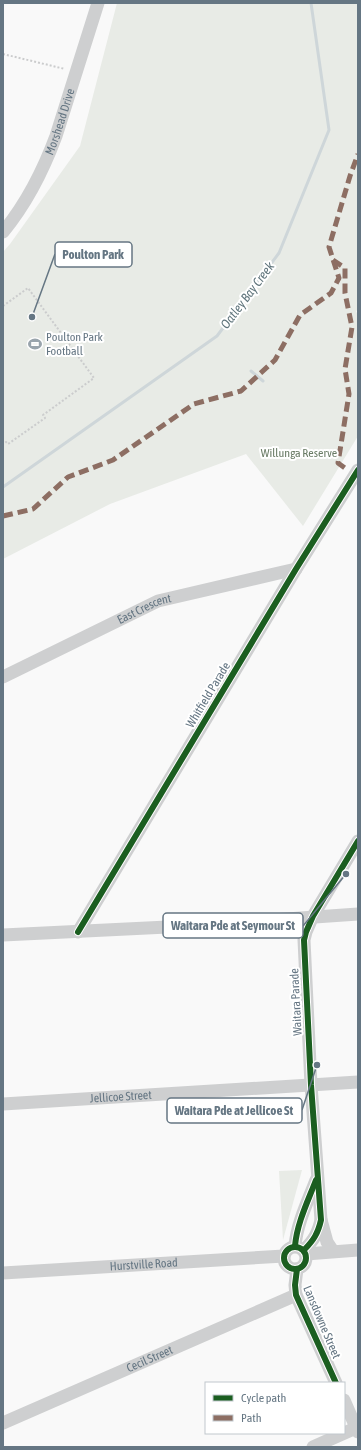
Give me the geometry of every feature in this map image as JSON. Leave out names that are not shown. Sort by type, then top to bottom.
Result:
[{"type":"street","name":"Morshead Drive","points":[[3,232],[24,203],[40,174],[56,136],[98,3]]},
{"type":"street","name":"Whitfield Parade","points":[[78,932],[296,569],[358,470]]},
{"type":"street","name":"East Crescent","points":[[3,677],[158,601],[296,569]]},
{"type":"street","name":"Waitara Parade","points":[[318,1177],[296,1237],[302,1250],[313,1242],[321,1220],[318,1177],[311,1085],[304,948],[306,932],[313,916],[358,841]]},
{"type":"street","points":[[3,935],[188,926],[358,914]]},
{"type":"street","name":"Jellicoe Street","points":[[3,1104],[358,1082]]},
{"type":"street","points":[[321,1220],[327,1242],[333,1251]]},
{"type":"street","points":[[302,1250],[307,1258],[304,1265],[297,1269],[287,1266],[284,1256],[288,1249],[333,1251],[358,1250]]},
{"type":"street","name":"Hurstville Road","points":[[3,1273],[284,1256]]},
{"type":"street","name":"Lansdowne Street","points":[[297,1269],[295,1285],[296,1295],[336,1382]]},
{"type":"street","name":"Cecil Street","points":[[3,1423],[296,1295]]},
{"type":"street","points":[[313,1447],[358,1429],[345,1402]]},
{"type":"path","points":[[3,54],[76,71]]},
{"type":"path","points":[[3,306],[28,288],[94,378],[43,415],[45,418],[8,444],[6,442],[3,444]]},
{"type":"green space","name":"Willunga Reserve","points":[[117,3],[358,3],[358,308],[356,312],[358,313],[358,436],[303,526],[246,454],[110,504],[3,559],[3,252],[80,146]]},
{"type":"green space","points":[[302,1170],[283,1240],[279,1171]]},
{"type":"waterway","name":"Oatley Bay Creek","points":[[3,487],[217,336],[279,253],[329,130],[311,3]]},
{"type":"waterway","points":[[251,371],[263,381]]},
{"type":"marked path","points":[[3,516],[33,509],[68,477],[113,460],[194,404],[241,391],[275,360],[300,315],[331,293],[339,278],[329,247],[358,154]]},
{"type":"marked path","points":[[333,260],[345,268],[345,293],[352,327],[345,369],[349,394],[338,463],[345,468]]},
{"type":"cycle path","points":[[78,932],[296,569],[358,470]]},
{"type":"cycle path","points":[[304,1250],[315,1236],[321,1220],[311,1085],[304,940],[313,916],[358,841]]},
{"type":"cycle path","points":[[295,1246],[300,1221],[316,1180]]},
{"type":"cycle path","points":[[291,1247],[299,1247],[306,1254],[306,1258],[306,1262],[299,1269],[291,1269],[284,1262],[284,1254],[291,1247]]},
{"type":"cycle path","points":[[297,1269],[295,1285],[296,1295],[336,1382]]},
{"type":"place","name":"Poulton Park","points":[[32,317]]},
{"type":"place","name":"Poulton Park Football","points":[[35,344]]},
{"type":"place","name":"Waitara Pde at Seymour St","points":[[346,874]]},
{"type":"place","name":"Waitara Pde at Jellicoe St","points":[[317,1065]]}]
